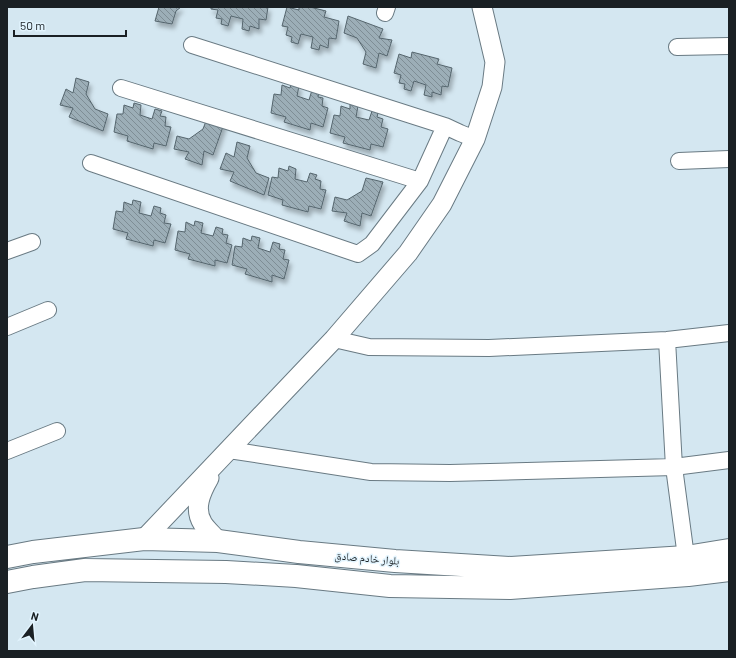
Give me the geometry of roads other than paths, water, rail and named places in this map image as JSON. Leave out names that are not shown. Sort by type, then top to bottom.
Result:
[{"type":"main road","name":"بلوار خادم صادق","points":[[7,557],[41,551],[144,539],[218,541],[299,552],[395,561],[511,568],[686,557],[729,550]]},
{"type":"main road","points":[[296,576],[299,552]]},
{"type":"main road","points":[[7,582],[86,570],[226,572],[296,576],[390,586],[510,588],[688,576],[729,570]]},
{"type":"street","points":[[144,539],[334,339],[408,253],[442,204],[475,139],[492,87],[495,62],[482,7]]},
{"type":"street","points":[[192,45],[446,126],[475,139]]},
{"type":"street","points":[[677,47],[729,46]]},
{"type":"street","points":[[121,88],[420,181]]},
{"type":"street","points":[[91,163],[358,254],[372,244],[420,181],[446,126]]},
{"type":"street","points":[[679,161],[729,159]]},
{"type":"street","points":[[7,251],[32,242]]},
{"type":"street","points":[[7,327],[48,310]]},
{"type":"street","points":[[334,339],[369,347],[489,348],[667,340],[729,333]]},
{"type":"street","points":[[667,340],[674,467],[686,557]]},
{"type":"street","points":[[7,451],[58,431]]},
{"type":"street","points":[[225,455],[371,472],[450,473],[674,467],[729,460]]},
{"type":"street","points":[[218,541],[202,523],[198,510],[199,498],[208,479],[225,455]]}]
